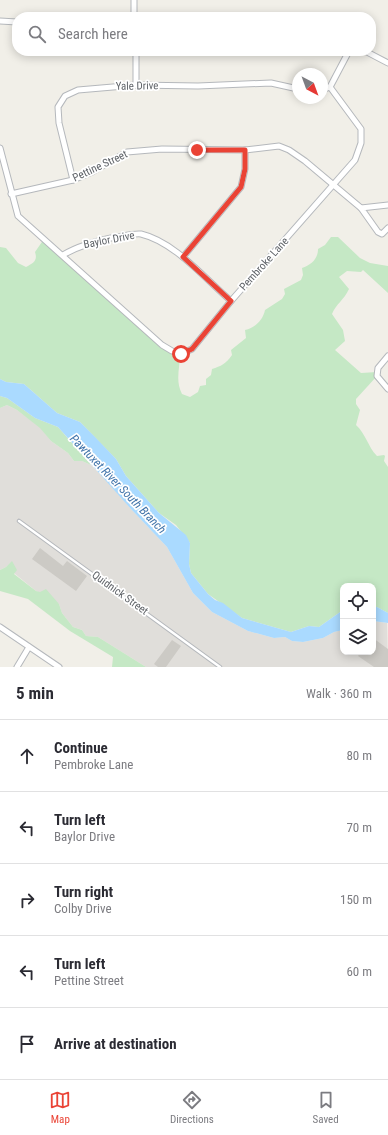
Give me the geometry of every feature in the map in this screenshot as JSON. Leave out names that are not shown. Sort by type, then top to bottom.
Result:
[{"type":"street","points":[[134,0],[134,12]]},
{"type":"street","points":[[0,21],[12,22]]},
{"type":"street","points":[[136,56],[136,84]]},
{"type":"street","points":[[330,87],[346,56]]},
{"type":"street","points":[[375,56],[388,63]]},
{"type":"street","name":"Yale Drive","points":[[73,180],[58,107],[65,96],[78,90],[136,84],[198,86],[271,83],[292,88]]},
{"type":"street","name":"Pembroke Lane","points":[[0,148],[18,216],[162,345],[181,354],[192,349],[231,301],[355,160],[361,143],[361,129],[330,87]]},
{"type":"street","name":"Pettine Street","points":[[11,194],[73,180],[92,172],[127,152],[162,149],[245,150],[279,146],[289,150],[321,174],[333,186],[361,208],[378,232],[382,234],[388,228]]},
{"type":"street","points":[[183,257],[241,187],[245,169],[245,150]]},
{"type":"street","points":[[361,208],[388,205]]},
{"type":"street","name":"Baylor Drive","points":[[63,255],[77,247],[102,240],[140,234],[156,239],[183,257],[231,301]]},
{"type":"street","points":[[388,356],[378,368],[377,373],[377,376],[388,389]]},
{"type":"street","points":[[0,627],[59,667]]},
{"type":"street","points":[[17,667],[29,647]]},
{"type":"lane","name":"Quidnick Street","points":[[19,521],[220,667]]},
{"type":"shaded area","points":[[7,405],[17,410],[40,427],[51,441],[68,453],[74,461],[82,461],[91,465],[167,547],[193,593],[212,612],[248,631],[274,638],[285,637],[292,641],[303,642],[323,638],[340,631],[340,655],[376,655],[376,621],[387,623],[388,667],[146,667],[98,637],[86,636],[82,630],[73,627],[62,613],[59,604],[36,591],[14,573],[12,562],[0,570],[0,408]]},
{"type":"green space","points":[[331,237],[338,237],[360,258],[370,263],[388,266],[388,293],[363,270],[361,272],[347,271],[339,277],[349,289],[332,314],[343,330],[345,341],[335,350],[361,373],[377,372],[377,376],[356,399],[356,404],[360,410],[356,425],[377,456],[385,456],[384,461],[388,467],[388,613],[376,607],[376,583],[340,583],[340,612],[319,627],[309,626],[291,632],[242,618],[208,594],[191,573],[189,564],[190,543],[176,525],[159,513],[126,476],[116,459],[80,422],[57,413],[24,384],[6,382],[0,379],[0,247],[6,248],[18,263],[26,267],[35,260],[35,252],[44,239],[162,344],[180,354],[178,374],[180,389],[182,394],[190,397],[198,392],[200,386],[206,385],[206,379],[211,375],[212,369],[228,361],[232,355],[231,350],[246,338],[245,330],[255,325],[262,317],[265,310],[282,299],[285,294],[284,289],[301,280],[303,275],[302,268],[313,261],[317,256],[318,249],[325,245]]},
{"type":"green space","points":[[0,396],[7,398],[35,418],[58,427],[91,465],[82,461],[74,461],[68,453],[51,441],[40,428],[17,410],[7,405],[0,408]]},
{"type":"green space","points":[[12,561],[17,570],[14,574],[36,591],[40,592],[46,589],[59,604],[62,613],[73,627],[82,630],[86,636],[98,637],[146,667],[112,667],[113,657],[70,631],[28,599],[0,591],[0,570]]},
{"type":"water","name":"Pawtuxet River South Branch","points":[[0,379],[6,382],[24,384],[57,413],[80,422],[116,459],[126,476],[159,513],[186,535],[190,543],[189,564],[191,573],[208,594],[215,600],[223,603],[242,618],[291,632],[309,626],[319,627],[340,612],[340,631],[323,638],[303,642],[292,641],[285,637],[274,638],[248,631],[212,612],[193,593],[167,547],[58,427],[35,418],[7,398],[0,396]]},
{"type":"water","points":[[376,607],[388,613],[388,623],[376,621]]},
{"type":"building","points":[[40,548],[63,566],[67,561],[87,576],[76,591],[32,559]]},
{"type":"building","points":[[172,640],[181,646],[166,667],[158,667],[154,664]]},
{"type":"building","points":[[376,640],[388,649],[388,667],[374,667],[358,656],[376,655]]},
{"type":"route","points":[[181,354],[192,349],[231,301],[206,280],[183,257],[241,187],[245,169],[245,150],[197,150]]}]
